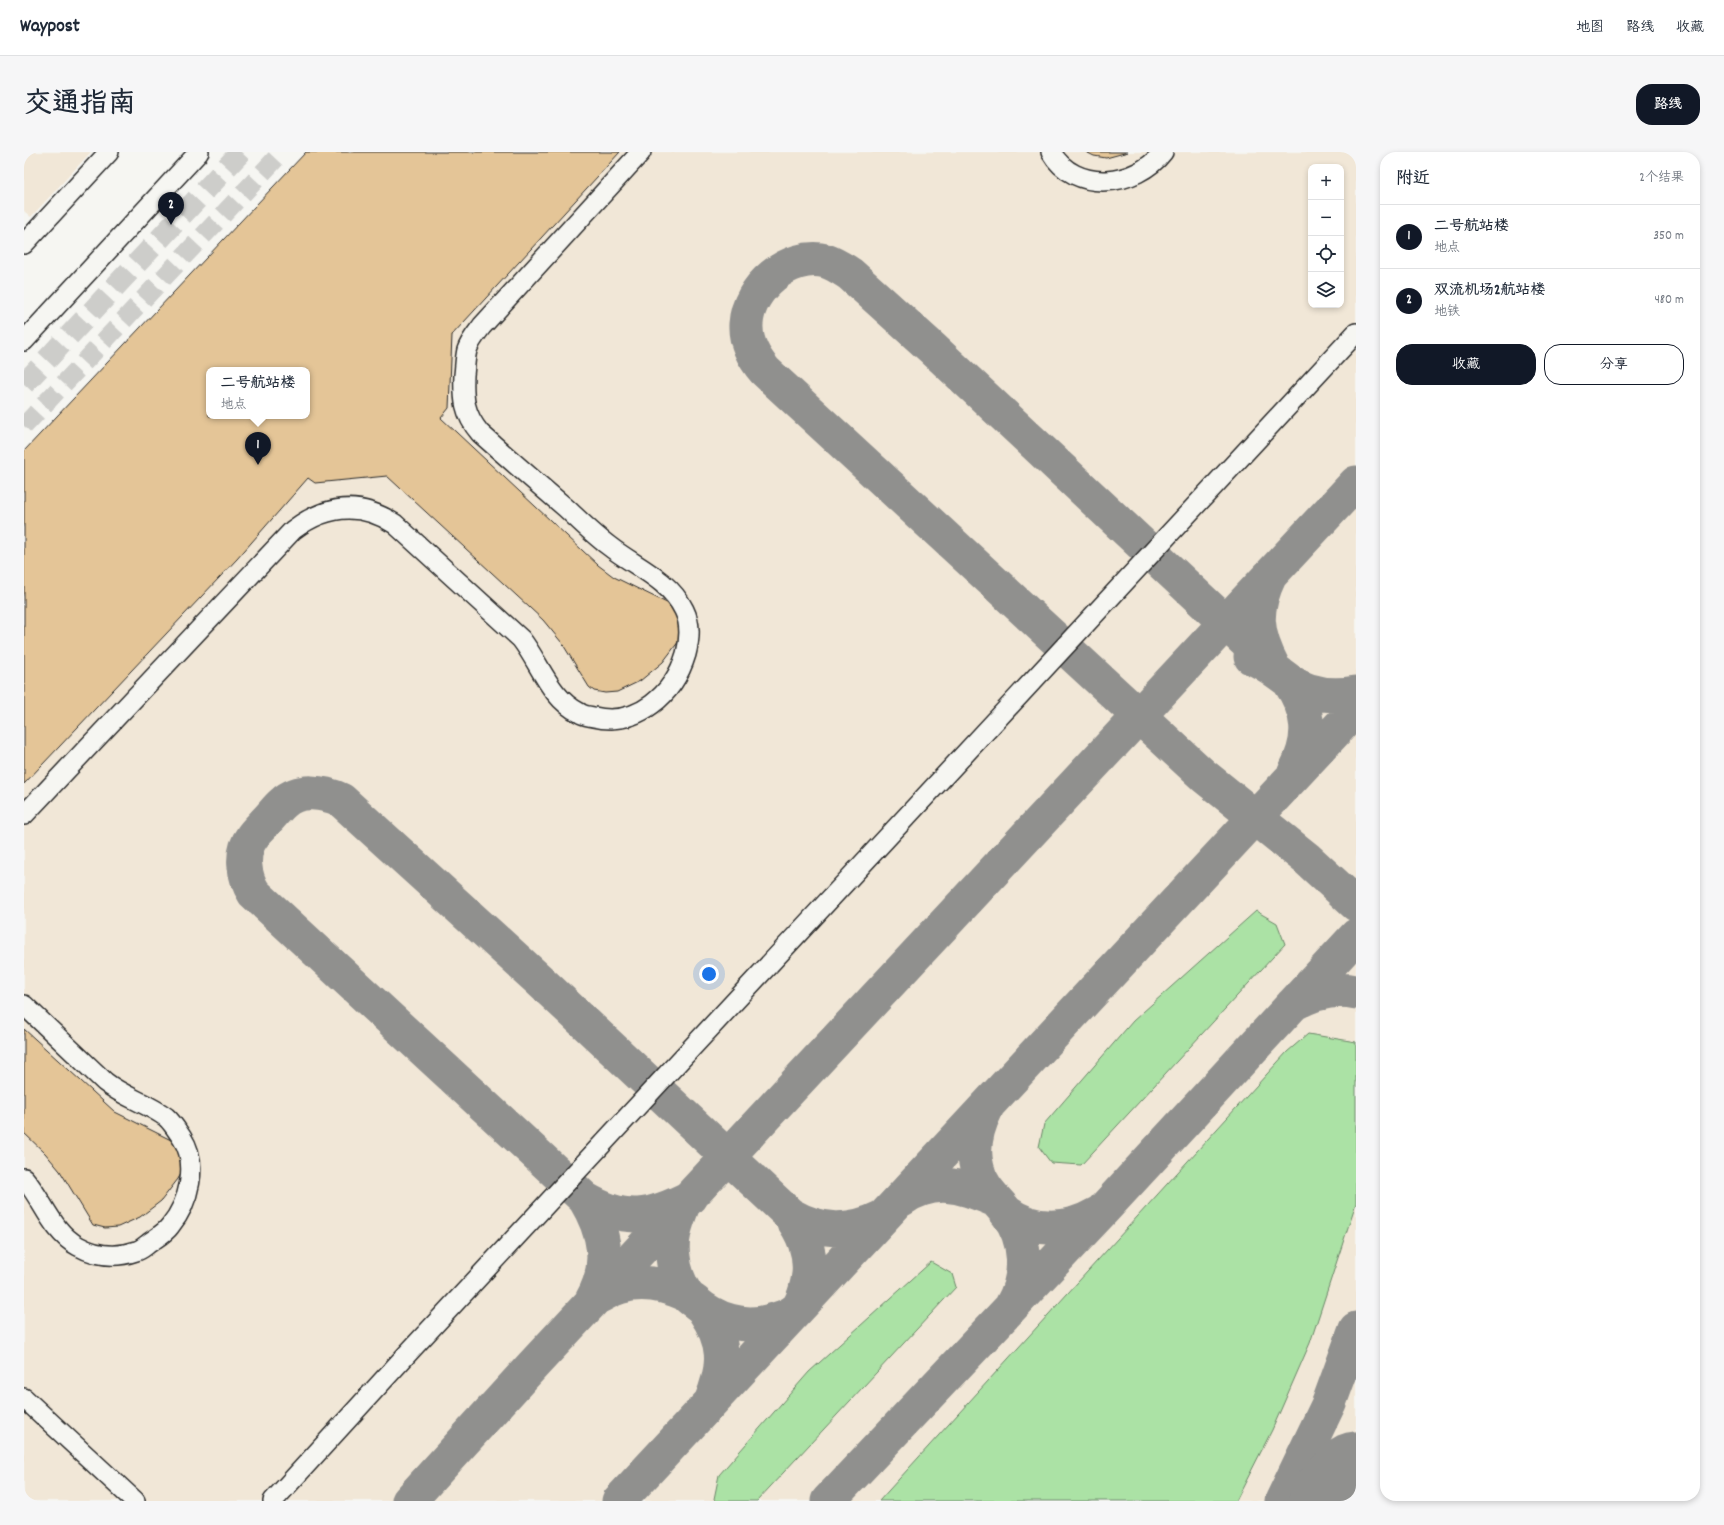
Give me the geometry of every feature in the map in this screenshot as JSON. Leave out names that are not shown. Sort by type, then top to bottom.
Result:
[{"type":"street","points":[[24,244],[109,152]]},
{"type":"street","points":[[24,341],[199,152]]},
{"type":"street","points":[[24,815],[293,530],[304,521],[323,513],[343,509],[372,511],[395,524],[521,639],[530,651],[553,690],[568,706],[581,714],[607,720],[627,717],[644,710],[661,698],[679,672],[689,641],[689,623],[684,609],[671,591],[651,574],[609,547],[480,432],[473,424],[467,412],[463,395],[467,351],[471,341],[482,326],[641,152]]},
{"type":"street","points":[[1051,152],[1063,168],[1077,176],[1102,182],[1118,180],[1139,173],[1159,158],[1163,152]]},
{"type":"street","points":[[273,1501],[426,1334],[1356,334]]},
{"type":"street","points":[[24,1005],[105,1082],[118,1092],[167,1118],[189,1149],[191,1171],[182,1208],[170,1226],[157,1238],[138,1251],[112,1256],[94,1253],[78,1246],[62,1235],[44,1205],[24,1178]]},
{"type":"street","points":[[24,1398],[135,1501]]},
{"type":"shaded area","points":[[24,152],[91,152],[31,217],[24,211]]},
{"type":"shaded area","points":[[306,152],[1356,152],[1356,1501],[24,1501],[24,451]]},
{"type":"green space","points":[[1256,911],[1277,923],[1285,944],[1081,1165],[1051,1163],[1039,1147],[1044,1124],[1133,1021]]},
{"type":"green space","points":[[1308,1034],[1356,1042],[1356,1203],[1310,1343],[1272,1430],[1236,1501],[879,1501],[1287,1052]]},
{"type":"green space","points":[[931,1262],[952,1274],[956,1287],[757,1501],[716,1501],[714,1499],[719,1475],[809,1372]]},
{"type":"building","points":[[306,152],[620,152],[452,335],[449,408],[441,418],[598,565],[614,577],[675,607],[682,614],[679,641],[663,662],[640,681],[617,692],[605,693],[594,691],[589,687],[562,643],[543,620],[387,476],[315,483],[308,478],[237,559],[24,784],[24,451]]},
{"type":"building","points":[[1086,152],[1128,152],[1106,158],[1094,156]]},
{"type":"building","points":[[24,1029],[115,1112],[179,1144],[182,1172],[161,1201],[140,1217],[118,1227],[105,1228],[93,1225],[60,1171],[45,1153],[24,1133]]},
{"type":"taxiway","points":[[1270,575],[1261,599],[1258,621],[1263,643],[1273,667],[932,348],[850,274],[826,261],[812,260],[798,262],[785,267],[773,276],[762,286],[754,298],[748,311],[746,324],[747,338],[751,350],[765,371],[1204,776],[1307,859],[1356,904]]},
{"type":"taxiway","points":[[409,1501],[533,1365],[1356,483]]},
{"type":"taxiway","points":[[1251,657],[1296,685],[1312,692],[1329,695],[1356,693]]},
{"type":"taxiway","points":[[1289,681],[1301,704],[1307,725],[1305,748],[1295,772]]},
{"type":"taxiway","points":[[619,1501],[1356,709]]},
{"type":"taxiway","points":[[691,1197],[663,1210],[638,1215],[613,1212],[585,1199],[254,893],[248,880],[245,858],[248,843],[255,833],[281,805],[289,798],[296,795],[304,793],[319,793],[341,800],[539,980],[790,1215],[813,1225],[836,1229],[859,1226],[883,1217]]},
{"type":"taxiway","points":[[828,1501],[1103,1210],[1356,936]]},
{"type":"taxiway","points":[[1293,1004],[1324,992],[1340,990],[1356,992]]},
{"type":"taxiway","points":[[986,1109],[976,1137],[975,1160],[977,1168],[985,1187],[1014,1223],[1022,1246],[1023,1270],[1021,1282],[1012,1305]]},
{"type":"taxiway","points":[[902,1199],[914,1192],[936,1186],[959,1187],[993,1199]]},
{"type":"taxiway","points":[[585,1199],[597,1224],[604,1249],[602,1275],[592,1300]]},
{"type":"taxiway","points":[[682,1207],[673,1237],[672,1250],[674,1266],[683,1290],[688,1296],[712,1314],[730,1321],[750,1324],[771,1321],[789,1315],[798,1308],[802,1301],[808,1278],[809,1258],[799,1229],[790,1215]]},
{"type":"taxiway","points":[[1006,1212],[1028,1224],[1051,1227],[1074,1224],[1097,1214]]},
{"type":"taxiway","points":[[600,1296],[621,1286],[642,1283],[664,1286],[686,1294]]},
{"type":"taxiway","points":[[704,1310],[716,1333],[720,1344],[721,1354],[719,1377],[711,1402]]},
{"type":"taxiway","points":[[1282,1501],[1329,1403],[1356,1329]]},
{"type":"runway","points":[[1332,1501],[1356,1475]]},
{"type":"tunnel","points":[[24,384],[241,152]]},
{"type":"tunnel","points":[[24,426],[282,152]]},
{"type":"place","name":"双流机场2航站楼","points":[[171,225]]},
{"type":"place","name":"二号航站楼","points":[[258,465]]}]
